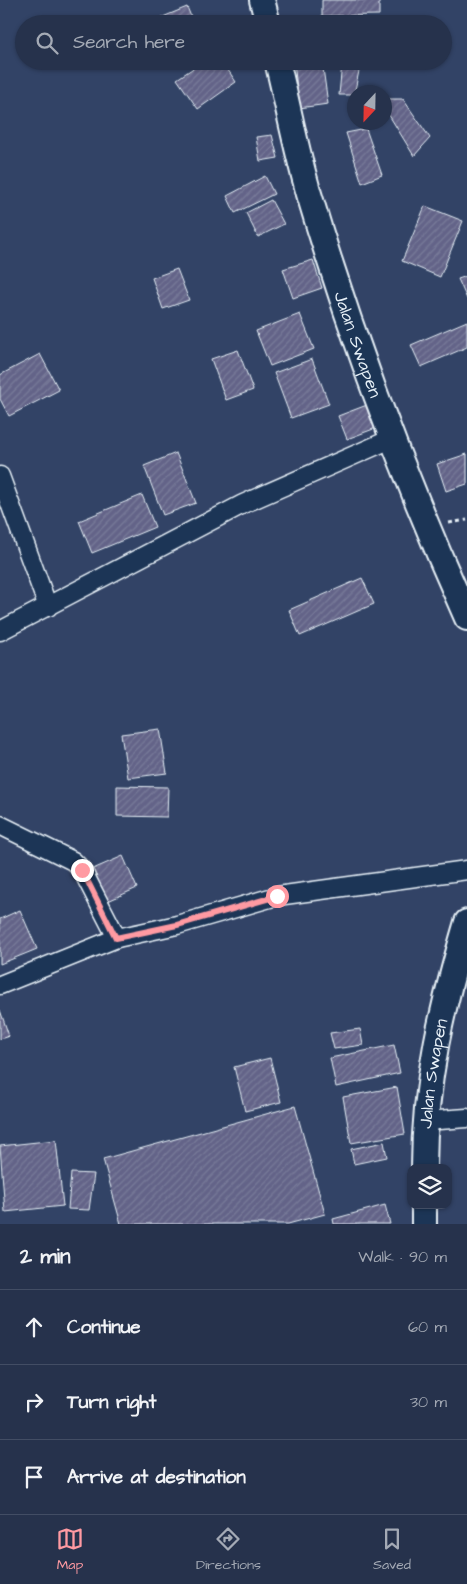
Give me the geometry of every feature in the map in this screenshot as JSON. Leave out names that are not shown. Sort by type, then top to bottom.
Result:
[{"type":"main road","points":[[262,0],[266,15]]},
{"type":"main road","name":"Jalan Swapen","points":[[279,70],[309,194],[391,439],[426,527],[467,618]]},
{"type":"main road","name":"Jalan Swapen","points":[[424,1164],[424,1121],[434,1052],[446,994],[467,922]]},
{"type":"main road","points":[[424,1209],[424,1224]]},
{"type":"street","points":[[0,631],[243,504],[391,439]]},
{"type":"street","points":[[0,476],[48,607]]},
{"type":"street","points":[[0,825],[73,861],[82,870],[116,938]]},
{"type":"street","points":[[0,984],[116,938],[177,925],[277,896],[376,880],[467,870]]},
{"type":"street","points":[[424,1121],[467,1118]]},
{"type":"building","points":[[322,0],[379,0],[379,15],[322,15]]},
{"type":"building","points":[[187,7],[190,15],[168,15]]},
{"type":"building","points":[[190,70],[228,70],[236,82],[198,109],[177,79]]},
{"type":"building","points":[[295,70],[323,70],[328,104],[299,108]]},
{"type":"building","points":[[341,70],[359,70],[356,85],[347,85],[347,95],[339,95]]},
{"type":"building","points":[[392,99],[403,99],[430,138],[414,156],[392,120]]},
{"type":"building","points":[[366,130],[382,175],[362,183],[346,133]]},
{"type":"building","points":[[272,135],[278,158],[260,161],[256,137]]},
{"type":"building","points":[[265,176],[274,194],[235,213],[227,196]]},
{"type":"building","points":[[271,200],[284,224],[258,237],[246,213]]},
{"type":"building","points":[[425,206],[463,221],[440,277],[402,261]]},
{"type":"building","points":[[313,260],[322,288],[293,298],[283,269]]},
{"type":"building","points":[[177,269],[189,300],[163,309],[152,278]]},
{"type":"building","points":[[467,276],[467,299],[458,279]]},
{"type":"building","points":[[300,314],[314,349],[270,366],[256,331]]},
{"type":"building","points":[[467,321],[467,347],[421,367],[411,345]]},
{"type":"building","points":[[238,350],[253,390],[226,400],[211,359]]},
{"type":"building","points":[[40,354],[59,390],[9,416],[0,399],[0,375]]},
{"type":"building","points":[[312,359],[329,404],[291,418],[274,373]]},
{"type":"building","points":[[367,405],[376,428],[347,439],[338,416]]},
{"type":"building","points":[[176,453],[196,503],[163,515],[144,466]]},
{"type":"building","points":[[467,454],[467,484],[446,491],[437,464]]},
{"type":"building","points":[[142,495],[155,527],[92,553],[79,521]]},
{"type":"building","points":[[362,578],[374,604],[300,636],[289,610]]},
{"type":"building","points":[[160,729],[167,773],[128,778],[121,734]]},
{"type":"building","points":[[117,786],[168,787],[167,817],[117,816]]},
{"type":"building","points":[[123,856],[137,888],[108,901],[93,869]]},
{"type":"building","points":[[20,910],[37,949],[0,964],[0,919]]},
{"type":"building","points":[[0,1010],[9,1036],[0,1039]]},
{"type":"building","points":[[360,1029],[363,1045],[334,1049],[330,1033]]},
{"type":"building","points":[[394,1045],[400,1073],[336,1087],[330,1058]]},
{"type":"building","points":[[270,1058],[281,1102],[245,1111],[234,1067]]},
{"type":"building","points":[[397,1087],[405,1134],[351,1143],[343,1097]]},
{"type":"building","points":[[295,1106],[325,1214],[288,1224],[121,1224],[103,1159]]},
{"type":"building","points":[[56,1140],[63,1206],[5,1212],[0,1146]]},
{"type":"building","points":[[384,1142],[387,1157],[354,1164],[351,1149]]},
{"type":"building","points":[[71,1173],[94,1174],[89,1210],[68,1209]]},
{"type":"building","points":[[385,1205],[390,1224],[334,1224],[333,1219]]},
{"type":"route","points":[[82,870],[116,938],[177,925],[277,896]]}]
